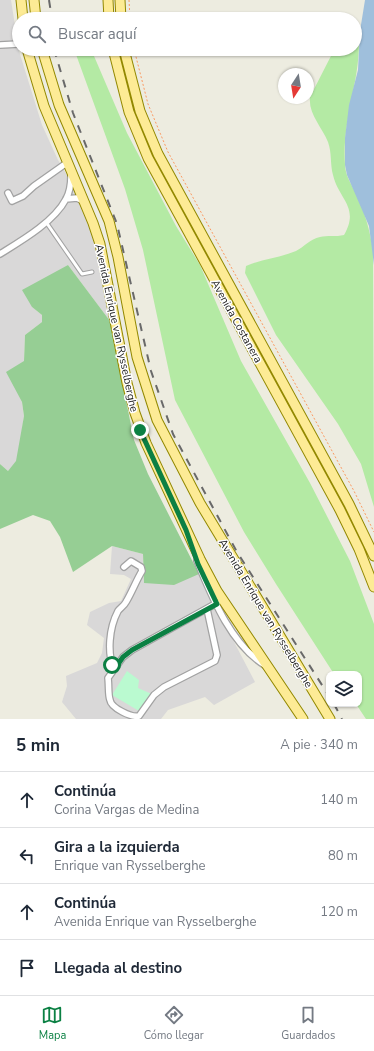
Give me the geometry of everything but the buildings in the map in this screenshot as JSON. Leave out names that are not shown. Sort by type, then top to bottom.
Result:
[{"type":"main road","points":[[22,0],[23,12]]},
{"type":"main road","points":[[34,0],[35,12]]},
{"type":"main road","points":[[108,0],[109,12]]},
{"type":"main road","points":[[120,0],[121,12]]},
{"type":"main road","name":"Avenida Enrique van Rysselberghe","points":[[29,56],[44,106],[93,223],[103,257],[126,383],[146,443],[186,530],[224,603],[304,719]]},
{"type":"main road","name":"Avenida Enrique van Rysselberghe","points":[[44,56],[59,105],[109,221],[118,257],[137,357],[148,398],[157,420],[204,510],[330,719]]},
{"type":"main road","name":"Avenida Costanera","points":[[115,56],[125,98],[148,158],[340,510],[359,549],[374,587]]},
{"type":"main road","name":"Avenida Costanera","points":[[126,56],[140,111],[158,154],[346,497],[374,556]]},
{"type":"street","points":[[0,45],[12,44]]},
{"type":"street","points":[[8,194],[12,201],[24,196],[34,186],[69,166]]},
{"type":"street","points":[[0,254],[27,237],[46,222],[66,199],[69,166]]},
{"type":"street","points":[[66,199],[73,198],[84,201]]},
{"type":"street","points":[[186,530],[196,559],[217,604],[235,634],[248,653],[269,668]]},
{"type":"street","points":[[114,670],[110,660],[109,651],[114,621],[118,610],[125,605],[142,571],[141,567],[131,561],[124,567]]},
{"type":"street","points":[[207,609],[217,655],[215,661],[164,687],[154,696],[142,714],[136,717],[127,715],[112,704],[110,700],[108,678],[123,657],[132,650],[207,609],[217,604]]},
{"type":"lane","points":[[46,222],[82,274],[92,272]]},
{"type":"path","points":[[129,0],[130,12]]},
{"type":"path","points":[[136,56],[148,104],[168,152],[354,491],[374,532]]},
{"type":"shaded area","points":[[0,0],[11,0],[13,12],[12,56],[21,56],[42,125],[58,160],[79,195],[87,215],[97,250],[110,321],[68,265],[32,307],[42,315],[42,322],[25,335],[24,361],[15,387],[22,402],[24,416],[17,461],[8,471],[0,464]]},
{"type":"shaded area","points":[[112,546],[143,554],[144,583],[198,573],[255,682],[214,705],[205,697],[168,710],[161,719],[76,719],[62,702],[67,686],[66,676],[97,663],[102,653],[104,638],[87,625],[90,612],[109,603],[121,601],[131,579],[124,575],[110,574]]},
{"type":"green space","points":[[77,56],[94,56],[127,133],[176,226],[200,265],[241,361],[310,483],[350,561],[374,624],[374,719],[366,719],[358,707],[362,707],[362,671],[332,671],[244,532],[175,400],[143,250],[125,189]]},
{"type":"green space","points":[[331,56],[358,56],[346,133],[345,168],[347,176],[365,215],[373,250],[374,507],[361,464],[338,424],[276,335],[245,273],[246,266],[296,251],[316,238],[323,236],[344,235],[350,217],[349,210],[336,184],[332,171],[331,154],[328,142],[311,109],[310,104],[314,104],[314,89]]},
{"type":"green space","points":[[68,265],[110,321],[134,440],[148,474],[199,574],[174,585],[144,583],[143,554],[112,546],[73,572],[60,537],[50,521],[33,515],[0,529],[0,464],[8,471],[16,461],[24,416],[22,402],[6,372],[24,361],[25,335],[42,322],[42,315],[32,307],[22,290]]},
{"type":"green space","points":[[127,671],[139,680],[138,688],[154,695],[144,714],[112,695]]},
{"type":"water","points":[[365,0],[374,0],[374,265],[369,226],[347,175],[345,165],[345,138],[349,105],[358,70],[359,56],[362,56],[362,19]]},
{"type":"railway","points":[[49,0],[51,12]]},
{"type":"railway","points":[[56,56],[73,113],[117,224],[151,371],[173,434],[237,552],[326,691]]},
{"type":"railway","points":[[336,707],[342,719]]},
{"type":"route","points":[[112,665],[114,670],[123,657],[132,650],[217,604],[198,564],[186,530],[140,430]]}]
